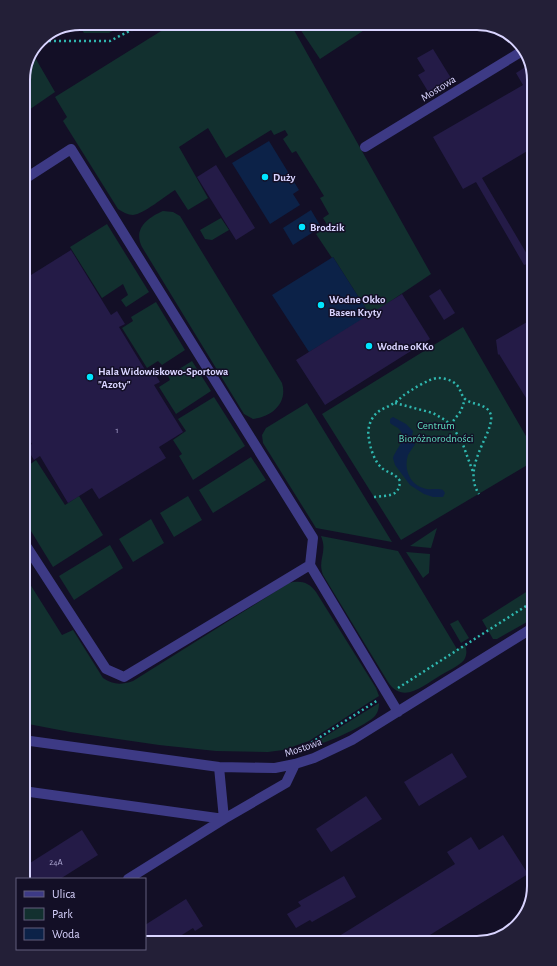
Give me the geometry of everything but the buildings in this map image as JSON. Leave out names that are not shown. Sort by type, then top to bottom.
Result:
[{"type":"street","name":"Mostowa","points":[[365,147],[519,53]]},
{"type":"street","points":[[30,175],[71,149],[314,538],[310,565],[398,712]]},
{"type":"street","points":[[30,552],[106,669],[124,677],[310,565]]},
{"type":"street","name":"Mostowa","points":[[30,741],[220,767],[275,768],[295,764],[314,758],[352,740],[527,632]]},
{"type":"street","points":[[130,878],[224,819],[286,783],[295,764]]},
{"type":"street","points":[[220,767],[224,819]]},
{"type":"street","points":[[30,792],[224,819]]},
{"type":"path","points":[[50,40],[110,41],[131,30]]},
{"type":"path","points":[[374,497],[395,494],[399,488],[400,481],[399,478],[379,465],[369,439],[369,429],[373,417],[384,408],[395,403],[407,393],[435,378],[446,379],[454,382],[460,389],[465,399],[488,410],[492,419],[474,466],[473,474]]},
{"type":"path","points":[[450,425],[461,411],[465,399]]},
{"type":"path","points":[[395,403],[433,413],[455,430],[462,442],[473,474],[475,488],[479,494]]},
{"type":"path","points":[[295,764],[304,746],[527,605]]},
{"type":"green space","points":[[82,30],[115,30],[109,33],[84,33]]},
{"type":"green space","points":[[163,30],[294,30],[431,274],[370,315],[333,257],[332,258],[316,234],[328,226],[323,218],[329,214],[320,198],[324,196],[296,151],[292,153],[283,139],[288,135],[285,130],[274,135],[271,130],[226,158],[208,128],[179,147],[208,198],[188,210],[175,190],[143,212],[133,215],[124,212],[118,209],[63,121],[67,117],[55,97]]},
{"type":"green space","points":[[301,30],[364,30],[320,59]]},
{"type":"green space","points":[[35,58],[55,92],[30,109],[30,76]]},
{"type":"green space","points":[[163,211],[173,212],[180,216],[282,383],[283,397],[277,408],[272,412],[260,418],[253,419],[244,414],[142,247],[139,235],[140,230],[147,221]]},
{"type":"green space","points":[[221,218],[229,230],[212,240],[205,239],[200,230]]},
{"type":"green space","points":[[107,224],[149,292],[126,307],[121,300],[128,295],[123,284],[102,298],[70,247]]},
{"type":"green space","points":[[156,302],[185,350],[162,365],[158,361],[147,368],[122,328],[133,321],[131,317]]},
{"type":"green space","name":"Centrum Bioróżnorodności","points":[[463,327],[527,438],[527,465],[401,540],[322,414]]},
{"type":"green space","points":[[192,361],[211,391],[176,414],[159,387],[170,380],[168,376]]},
{"type":"green space","points":[[214,397],[245,446],[193,480],[179,456],[182,454],[173,440],[186,431],[178,419]]},
{"type":"green space","points":[[307,403],[392,542],[316,528],[263,443],[262,435],[266,428]]},
{"type":"green space","points":[[251,457],[266,480],[213,513],[199,490]]},
{"type":"green space","points":[[36,460],[65,505],[79,496],[103,535],[53,567],[30,529],[30,464]]},
{"type":"green space","points":[[188,496],[202,520],[174,537],[160,513]]},
{"type":"green space","points":[[151,519],[164,543],[133,562],[119,539]]},
{"type":"green space","points":[[437,528],[431,548],[410,546]]},
{"type":"green space","points":[[321,536],[398,551],[457,649],[465,645],[466,656],[464,660],[414,691],[407,693],[394,689],[388,682],[323,575],[321,565],[323,542]]},
{"type":"green space","points":[[110,545],[123,568],[74,600],[59,576]]},
{"type":"green space","points":[[406,552],[430,554],[429,573],[423,578]]},
{"type":"green space","points":[[289,583],[304,583],[316,592],[376,688],[379,696],[309,741],[283,750],[268,752],[216,751],[159,745],[70,732],[30,724],[30,584],[62,635],[73,630],[103,678],[117,684],[133,681]]},
{"type":"green space","points":[[527,591],[527,622],[497,639],[493,639],[482,620]]},
{"type":"green space","points":[[458,620],[469,638],[461,643],[450,624]]},
{"type":"green space","points":[[379,703],[374,717],[360,726],[341,736],[305,749]]},
{"type":"water","name":"Duży","points":[[269,141],[299,190],[293,194],[300,205],[270,224],[232,163]]},
{"type":"water","name":"Brodzik","points":[[311,210],[321,227],[293,245],[283,228]]},
{"type":"water","name":"Wodne Okko Basen Kryty","points":[[333,257],[370,315],[309,352],[272,295]]},
{"type":"water","points":[[393,417],[406,424],[413,431],[412,436],[415,444],[408,455],[407,461],[410,477],[421,488],[443,490],[445,493],[443,497],[433,497],[424,494],[410,485],[395,465],[393,458],[401,443],[402,436],[398,428],[390,423],[390,419]]},
{"type":"place","name":"Duży","points":[[265,177]]},
{"type":"place","name":"Brodzik","points":[[302,227]]},
{"type":"place","name":"Wodne Okko Basen Kryty","points":[[321,305]]},
{"type":"place","name":"Wodne oKKo","points":[[369,346]]},
{"type":"place","name":"Hala Widowiskowo-Sportowa \"Azoty\"","points":[[90,377]]}]
